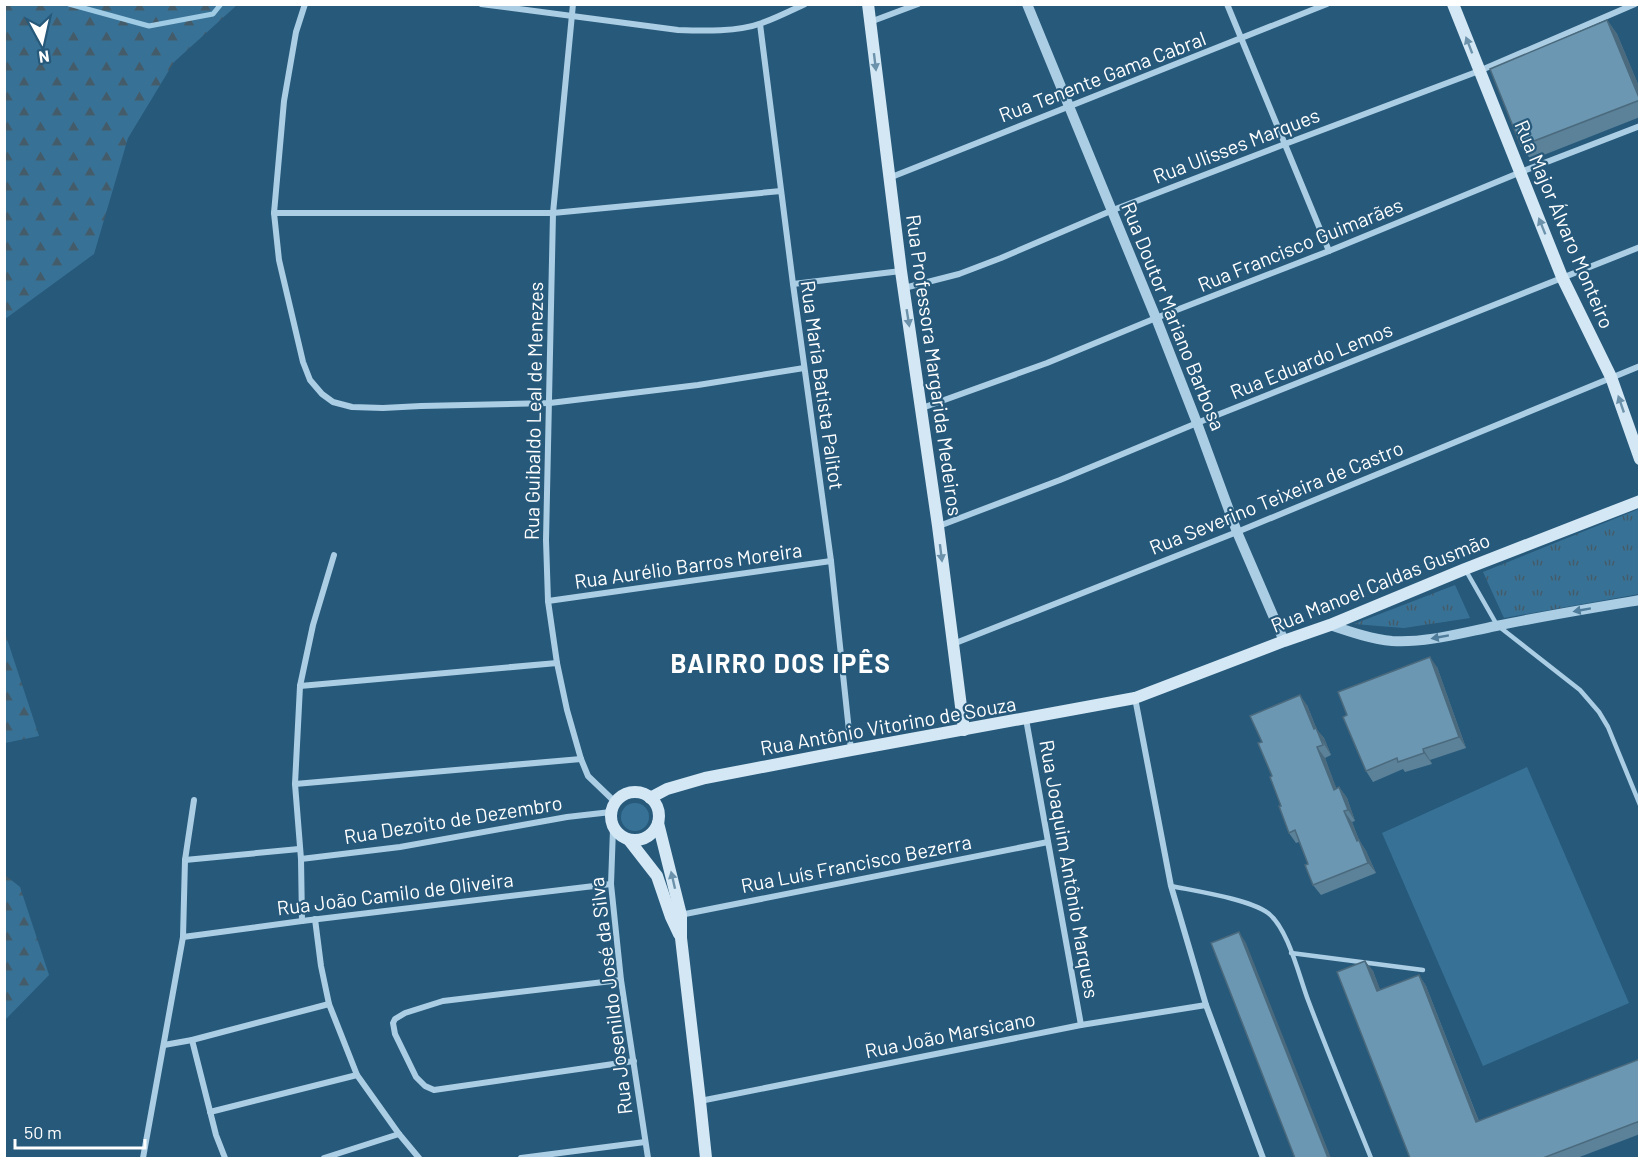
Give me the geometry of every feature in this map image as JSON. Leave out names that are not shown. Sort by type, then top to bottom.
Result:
[{"type":"main road","name":"Rua Professora Margarida Medeiros","points":[[867,4],[903,288],[922,408],[964,730]]},
{"type":"main road","name":"Rua Major Álvaro Monteiro","points":[[1453,4],[1563,277],[1611,377],[1640,459]]},
{"type":"main road","name":"Rua Manoel Caldas Gusmão","points":[[1135,698],[1330,625],[1465,569],[1640,501]]},
{"type":"main road","name":"Rua Antônio Vitorino de Souza","points":[[650,798],[683,783],[1135,698]]},
{"type":"main road","points":[[676,916],[657,876],[629,840],[613,829],[611,821],[613,807],[622,795],[631,792],[641,793],[650,798],[659,814],[658,823],[681,938],[706,1158]]},
{"type":"main road","points":[[629,840],[647,837],[658,823]]},
{"type":"street","points":[[305,4],[296,32],[284,101],[274,213],[279,260],[303,362],[310,380],[322,394],[333,402],[352,407],[550,403],[698,385],[804,368]]},
{"type":"street","points":[[481,4],[678,30],[721,30],[760,24],[804,4]]},
{"type":"street","name":"Rua Guibaldo Leal de Menezes","points":[[573,4],[554,213],[546,540],[549,601],[557,663],[581,759],[588,776],[613,807]]},
{"type":"street","points":[[870,22],[918,4]]},
{"type":"street","name":"Rua Doutor Mariano Barbosa","points":[[1027,4],[1156,318],[1237,532],[1284,641]]},
{"type":"street","points":[[1227,4],[1329,251]]},
{"type":"street","name":"Rua Tenente Gama Cabral","points":[[889,178],[1327,4]]},
{"type":"street","name":"Rua Ulisses Marques","points":[[903,288],[970,270],[1113,210],[1479,71],[1635,4]]},
{"type":"street","name":"Rua Maria Batista Palitot","points":[[760,24],[831,561],[851,750]]},
{"type":"street","name":"Rua Francisco Guimarães","points":[[922,408],[1047,363],[1640,126]]},
{"type":"street","points":[[274,213],[554,213],[782,191]]},
{"type":"street","name":"Rua Eduardo Lemos","points":[[938,526],[1060,480],[1197,423],[1640,247]]},
{"type":"street","points":[[793,284],[901,271]]},
{"type":"street","name":"Rua Severino Teixeira de Castro","points":[[953,644],[1237,532],[1640,366]]},
{"type":"street","points":[[302,921],[301,859],[295,784],[300,686],[313,625],[334,555]]},
{"type":"street","name":"Rua Aurélio Barros Moreira","points":[[549,601],[831,561]]},
{"type":"street","points":[[1330,625],[1374,639],[1414,641],[1640,600]]},
{"type":"street","points":[[300,686],[557,663]]},
{"type":"street","points":[[1135,698],[1171,886],[1206,1005],[1263,1158]]},
{"type":"street","name":"Rua Joaquim Antônio Marques","points":[[1026,719],[1081,1025]]},
{"type":"street","points":[[295,784],[581,759]]},
{"type":"street","points":[[142,1158],[183,937],[185,860],[194,800]]},
{"type":"street","name":"Rua Dezoito de Dezembro","points":[[301,859],[400,847],[613,807]]},
{"type":"street","name":"Rua Josenildo José da Silva","points":[[613,829],[611,884],[621,980],[648,1158]]},
{"type":"street","name":"Rua Luís Francisco Bezerra","points":[[676,916],[1048,843]]},
{"type":"street","points":[[185,860],[299,849]]},
{"type":"street","name":"Rua João Camilo de Oliveira","points":[[183,937],[611,884]]},
{"type":"street","points":[[315,919],[329,1004],[357,1075],[419,1158]]},
{"type":"street","points":[[621,980],[443,1001],[405,1013],[393,1023],[395,1034],[416,1077],[430,1089],[440,1090],[634,1061]]},
{"type":"street","points":[[164,1045],[192,1040],[329,1004]]},
{"type":"street","name":"Rua João Marsicano","points":[[700,1101],[1081,1025],[1206,1005]]},
{"type":"street","points":[[192,1040],[216,1135],[225,1158]]},
{"type":"street","points":[[210,1112],[357,1075]]},
{"type":"street","points":[[324,1158],[399,1134]]},
{"type":"street","points":[[521,1158],[645,1142]]},
{"type":"lane","points":[[1465,569],[1497,625],[1580,690],[1599,712],[1608,727],[1640,805]]},
{"type":"lane","points":[[1171,886],[1223,897],[1262,909],[1278,923],[1371,1158]]},
{"type":"lane","points":[[1291,952],[1423,970]]},
{"type":"green space","points":[[5,4],[237,5],[174,62],[128,138],[94,254],[5,319]]},
{"type":"green space","points":[[1639,509],[1639,594],[1504,618],[1483,572]]},
{"type":"green space","points":[[1455,585],[1470,618],[1404,628],[1354,624]]},
{"type":"green space","points":[[5,633],[39,736],[4,743]]},
{"type":"green space","points":[[1527,767],[1629,1003],[1483,1066],[1382,833]]},
{"type":"green space","points":[[635,803],[645,807],[649,817],[645,827],[635,831],[625,827],[621,817],[625,807]]},
{"type":"green space","points":[[5,875],[20,887],[49,975],[5,1020]]},
{"type":"building","points":[[1607,20],[1640,100],[1521,146],[1490,69]]},
{"type":"building","points":[[1430,657],[1459,737],[1423,749],[1424,753],[1398,762],[1397,758],[1366,771],[1343,717],[1347,715],[1338,692]]},
{"type":"building","points":[[1300,695],[1323,745],[1317,747],[1334,790],[1339,787],[1348,810],[1344,811],[1368,863],[1313,885],[1295,830],[1289,833],[1270,777],[1272,776],[1258,743],[1262,742],[1250,716]]},
{"type":"building","points":[[1239,932],[1328,1158],[1295,1158],[1211,943]]},
{"type":"building","points":[[1365,961],[1377,991],[1419,975],[1476,1122],[1640,1059],[1640,1121],[1543,1158],[1410,1158],[1337,972]]},
{"type":"waterway","points":[[69,4],[149,26],[213,14],[221,4]]},
{"type":"district","name":"BAIRRO DOS IPÊS","points":[[781,662]]}]
